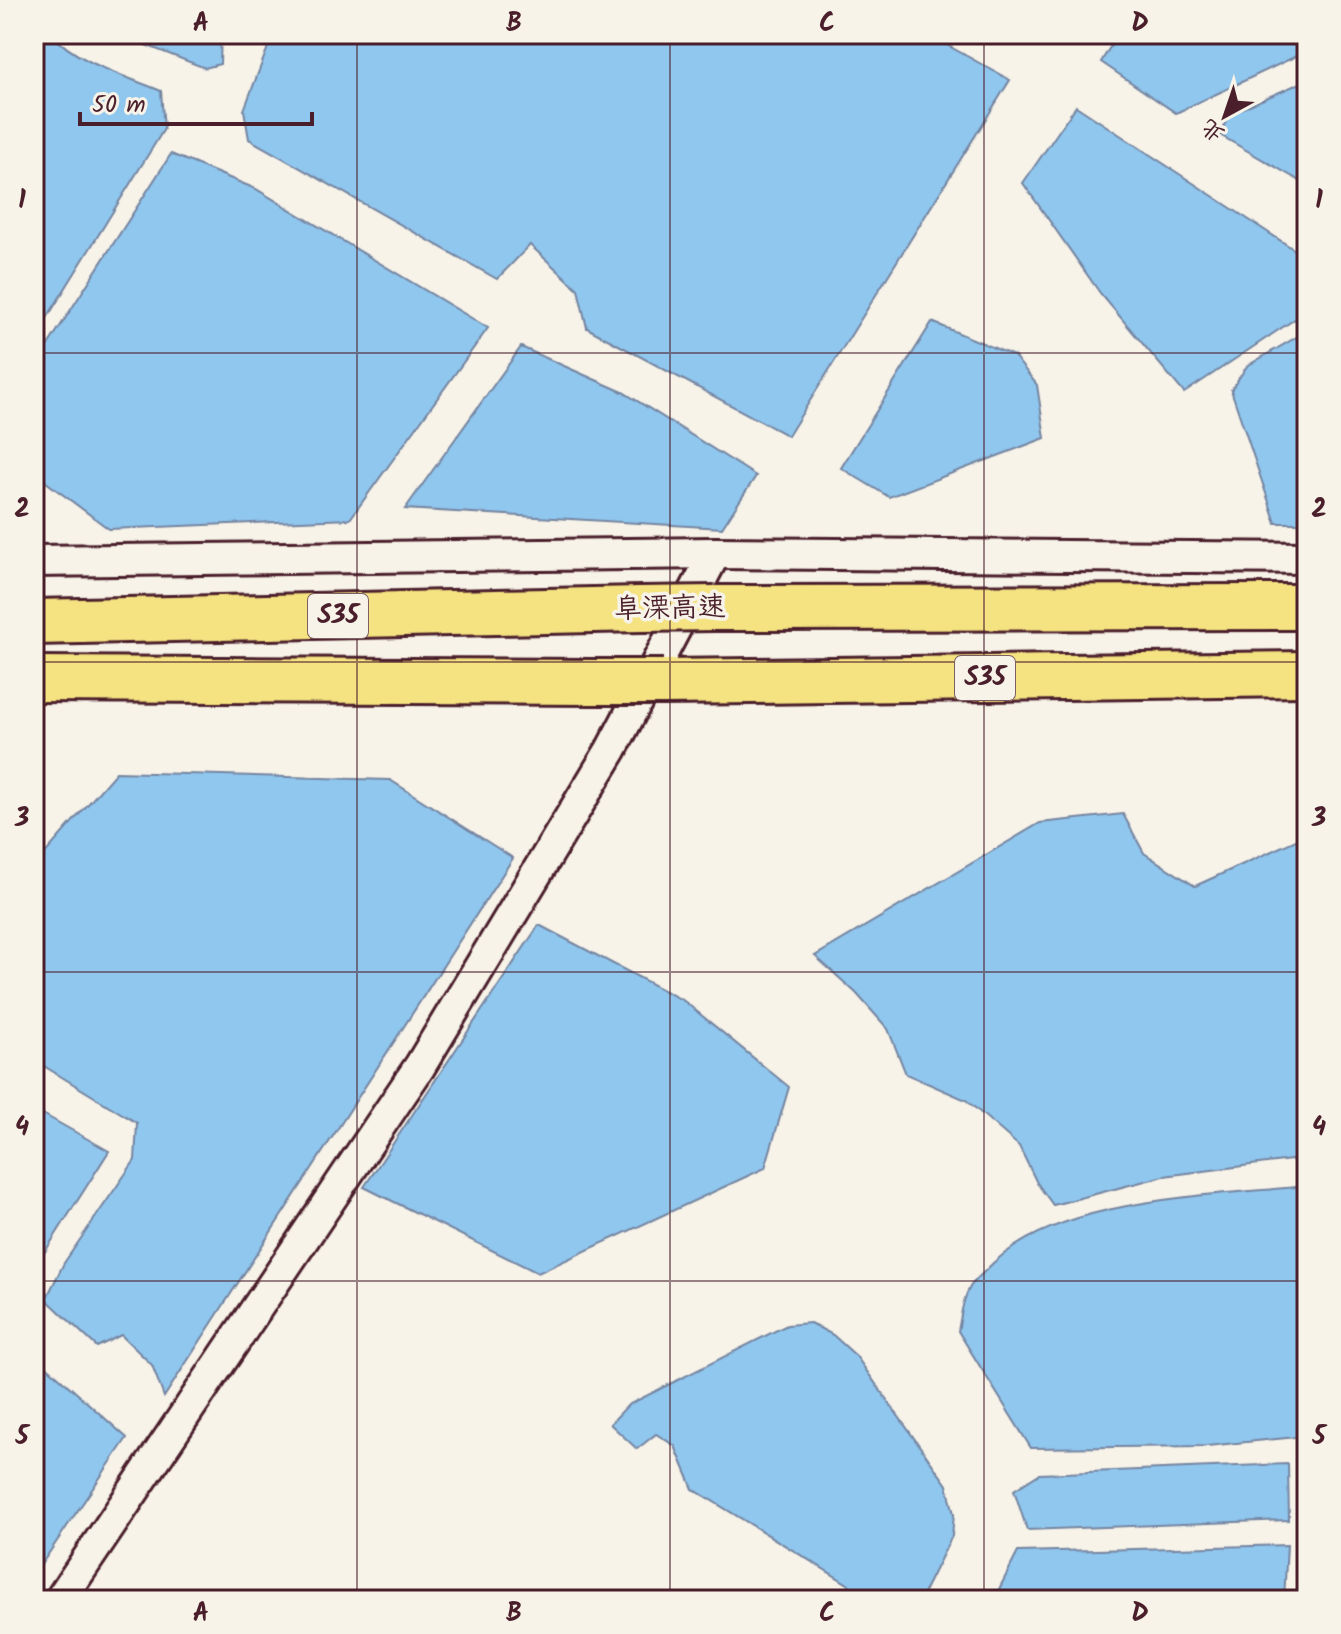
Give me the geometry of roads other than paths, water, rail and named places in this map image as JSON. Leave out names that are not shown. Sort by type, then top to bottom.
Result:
[{"type":"highway","name":"阜溧高速","points":[[34,622],[715,608],[1307,607]]},
{"type":"highway","name":"S35","points":[[34,679],[663,682],[1307,674]]},
{"type":"street","points":[[34,561],[715,553],[1307,558]]},
{"type":"street","points":[[60,1600],[420,1066],[611,750],[715,553]]},
{"type":"water","points":[[34,34],[52,34],[88,61],[161,91],[164,129],[34,339]]},
{"type":"water","points":[[117,34],[221,34],[220,64],[205,68]]},
{"type":"water","points":[[273,34],[927,34],[1010,80],[788,436],[587,328],[578,289],[530,245],[497,279],[249,139],[244,110]]},
{"type":"water","points":[[1118,34],[1306,34],[1307,51],[1176,113],[1101,62]]},
{"type":"water","points":[[1307,80],[1307,185],[1220,135],[1229,114]]},
{"type":"water","points":[[1076,106],[1307,258],[1307,311],[1184,393],[1100,293],[1023,183]]},
{"type":"water","points":[[171,154],[256,189],[488,328],[350,519],[109,529],[34,473],[34,367]]},
{"type":"water","points":[[932,322],[1014,356],[1037,385],[1045,438],[889,497],[841,468]]},
{"type":"water","points":[[1307,331],[1307,523],[1276,523],[1231,390],[1247,366]]},
{"type":"water","points":[[521,347],[623,392],[756,476],[722,528],[405,509]]},
{"type":"water","points":[[116,772],[390,780],[513,858],[164,1397],[152,1365],[121,1335],[97,1347],[46,1299],[64,1263],[135,1160],[137,1123],[34,1060],[34,866]]},
{"type":"water","points":[[1123,814],[1144,853],[1195,886],[1307,835],[1307,1158],[1164,1176],[1053,1205],[1037,1183],[1019,1146],[966,1100],[906,1074],[888,1029],[856,993],[815,956],[1040,823]]},
{"type":"water","points":[[539,925],[684,1001],[789,1087],[765,1168],[538,1273],[364,1187]]},
{"type":"water","points":[[34,1109],[109,1151],[39,1261],[34,1262]]},
{"type":"water","points":[[1307,1186],[1307,1436],[1207,1446],[1031,1448],[958,1331],[965,1298],[970,1286],[979,1277],[1015,1246],[1051,1227],[1092,1214],[1182,1198]]},
{"type":"water","points":[[810,1323],[833,1335],[856,1356],[947,1485],[954,1514],[952,1536],[920,1600],[874,1600],[693,1489],[675,1446],[656,1434],[637,1449],[610,1424],[628,1405],[787,1325]]},
{"type":"water","points":[[34,1355],[127,1438],[34,1575]]},
{"type":"water","points":[[1288,1464],[1289,1520],[1027,1530],[1014,1490],[1039,1474]]},
{"type":"water","points":[[1287,1545],[1284,1600],[1021,1600],[995,1597],[1018,1552]]}]
